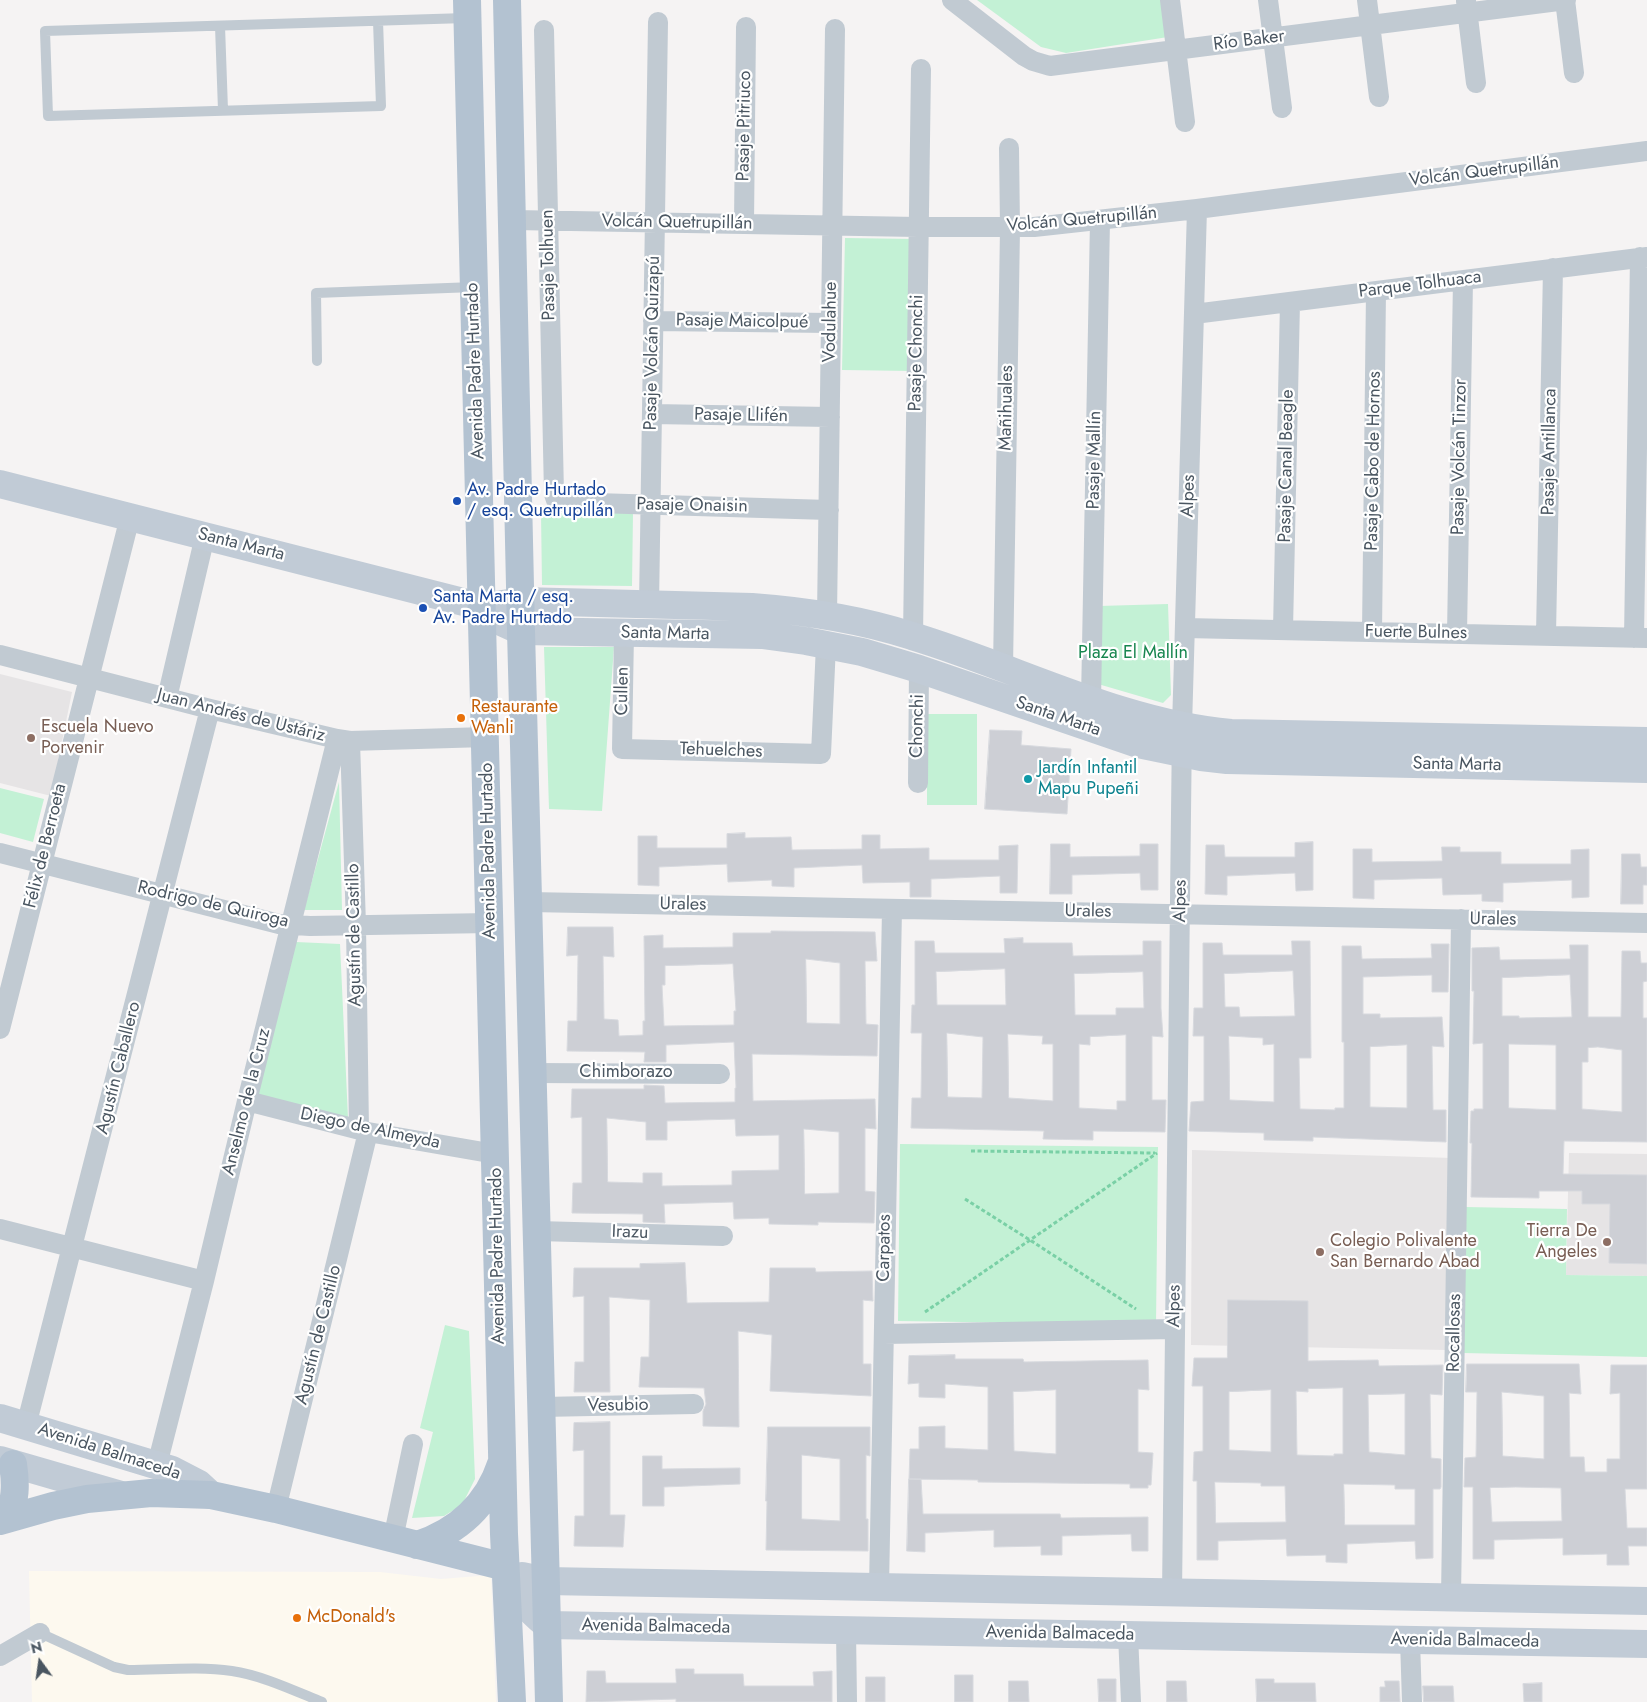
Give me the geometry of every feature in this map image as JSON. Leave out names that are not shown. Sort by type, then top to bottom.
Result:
[{"type":"main road","points":[[507,0],[521,631],[549,1702]]},
{"type":"main road","name":"Avenida Padre Hurtado","points":[[467,9],[505,1567],[512,1702]]},
{"type":"main road","points":[[405,1542],[447,1533],[472,1513],[491,1487],[503,1457]]},
{"type":"main road","points":[[4,1520],[12,1510],[15,1492],[6,1462]]},
{"type":"main road","points":[[4,1520],[53,1506],[120,1495],[158,1493],[211,1496]]},
{"type":"main road","name":"Avenida Balmaceda","points":[[211,1496],[276,1510],[505,1567]]},
{"type":"street","name":"Río Baker","points":[[952,0],[1024,56],[1043,65],[1057,66],[1370,25],[1466,6],[1565,0]]},
{"type":"street","points":[[1170,0],[1185,122]]},
{"type":"street","points":[[1268,0],[1282,108]]},
{"type":"street","points":[[1367,0],[1379,97]]},
{"type":"street","points":[[1565,0],[1574,73]]},
{"type":"street","points":[[1466,6],[1476,83]]},
{"type":"street","name":"Pasaje Volcán Quizapú","points":[[648,605],[658,22]]},
{"type":"street","name":"Pasaje Pitriuco","points":[[744,224],[746,27]]},
{"type":"street","name":"Vodulahue","points":[[827,616],[835,28]]},
{"type":"street","name":"Pasaje Tolhuen","points":[[544,30],[554,494],[556,500]]},
{"type":"street","name":"Pasaje Chonchi","points":[[913,636],[921,69]]},
{"type":"street","name":"Mañihuales","points":[[1003,668],[1010,228],[1009,148]]},
{"type":"street","name":"Volcán Quetrupillán","points":[[513,220],[1010,228],[1060,225],[1197,209],[1647,152]]},
{"type":"street","name":"Alpes","points":[[1172,1592],[1170,1329],[1177,1138],[1182,727],[1197,209]]},
{"type":"street","name":"Pasaje Mallín","points":[[1091,700],[1100,220]]},
{"type":"street","points":[[1641,638],[1644,257]]},
{"type":"street","name":"Parque Tolhuaca","points":[[1194,314],[1644,257]]},
{"type":"street","name":"Pasaje Antillanca","points":[[1546,636],[1553,268]]},
{"type":"street","name":"Pasaje Volcán Tinzor","points":[[1457,634],[1462,280]]},
{"type":"street","name":"Pasaje Cabo de Hornos","points":[[1372,632],[1376,291]]},
{"type":"street","name":"Pasaje Canal Beagle","points":[[1283,630],[1290,302]]},
{"type":"street","name":"Pasaje Maicolpué","points":[[653,321],[831,323]]},
{"type":"street","name":"Pasaje Llifén","points":[[652,414],[830,417]]},
{"type":"street","name":"Santa Marta","points":[[0,484],[482,606],[521,601],[760,608],[827,616],[872,624],[913,636],[1145,718],[1182,727],[1231,733],[1647,741]]},
{"type":"street","name":"Pasaje Onaisin","points":[[556,500],[562,502],[828,510]]},
{"type":"street","name":"Félix de Berroeta","points":[[0,1029],[130,517]]},
{"type":"street","points":[[167,698],[205,536]]},
{"type":"street","name":"Santa Marta","points":[[482,606],[499,622],[521,631],[762,635],[862,652],[919,668],[1105,734],[1182,754],[1227,760],[1647,769]]},
{"type":"street","name":"Fuerte Bulnes","points":[[1185,628],[1641,638]]},
{"type":"street","name":"Cullen","points":[[622,749],[624,633]]},
{"type":"street","name":"Tehuelches","points":[[622,749],[820,754],[826,645]]},
{"type":"street","name":"Juan Andrés de Ustáriz","points":[[0,655],[210,709],[343,740],[486,737]]},
{"type":"street","name":"Chonchi","points":[[918,782],[919,668]]},
{"type":"street","name":"Agustín Caballero","points":[[26,1426],[210,709]]},
{"type":"street","name":"Agustín de Castillo","points":[[276,1510],[363,1131],[356,925],[343,740]]},
{"type":"street","name":"Anselmo de la Cruz","points":[[157,1465],[291,925],[343,740]]},
{"type":"street","name":"Rodrigo de Quiroga","points":[[0,853],[266,921],[291,925],[490,923]]},
{"type":"street","name":"Urales","points":[[529,902],[1647,923]]},
{"type":"street","name":"Carpatos","points":[[879,1587],[889,1334],[892,909]]},
{"type":"street","name":"Rocallosas","points":[[1451,1597],[1461,919]]},
{"type":"street","name":"Chimborazo","points":[[533,1073],[720,1074]]},
{"type":"street","name":"Diego de Almeyda","points":[[247,1101],[363,1131],[495,1154]]},
{"type":"street","points":[[0,1229],[204,1281]]},
{"type":"street","name":"Irazu","points":[[537,1231],[723,1236]]},
{"type":"street","points":[[889,1334],[1170,1329]]},
{"type":"street","name":"Vesubio","points":[[541,1407],[694,1404]]},
{"type":"street","name":"Avenida Balmaceda","points":[[0,1418],[157,1465],[187,1477],[199,1484],[211,1496]]},
{"type":"street","points":[[405,1542],[413,1444]]},
{"type":"street","points":[[6,1462],[120,1495]]},
{"type":"street","points":[[505,1567],[517,1594],[535,1616],[547,1625]]},
{"type":"street","name":"Avenida Balmaceda","points":[[505,1567],[518,1576],[546,1582],[1647,1601]]},
{"type":"street","name":"Avenida Balmaceda","points":[[547,1625],[1647,1644]]},
{"type":"street","points":[[846,1630],[847,1702]]},
{"type":"street","points":[[0,1656],[40,1633]]},
{"type":"street","points":[[1128,1635],[1131,1702]]},
{"type":"street","points":[[1410,1640],[1412,1702]]},
{"type":"lane","points":[[378,20],[381,106],[48,116],[45,31],[378,20],[467,9]]},
{"type":"lane","points":[[220,26],[223,110]]},
{"type":"lane","points":[[317,361],[316,293],[474,287]]},
{"type":"lane","points":[[40,1633],[114,1667],[128,1670],[216,1669],[234,1671],[276,1683],[322,1702]]},
{"type":"path","points":[[889,1334],[1030,1240],[1177,1138]]},
{"type":"path","points":[[971,1151],[1157,1152]]},
{"type":"path","points":[[965,1199],[1170,1329]]},
{"type":"shaded area","name":"Escuela Nuevo Porvenir","points":[[0,674],[72,692],[51,796],[0,783]]},
{"type":"shaded area","name":"Colegio Polivalente San Bernardo Abad","points":[[1192,1150],[1452,1158],[1445,1350],[1191,1345]]},
{"type":"shaded area","name":"Tierra De Angeles","points":[[1569,1153],[1647,1154],[1647,1276],[1566,1275]]},
{"type":"shaded area","points":[[29,1571],[380,1572],[441,1579],[491,1575],[496,1702],[32,1702]]},
{"type":"green space","points":[[977,0],[1164,0],[1168,37],[1066,53],[1041,47]]},
{"type":"green space","points":[[845,238],[915,239],[912,371],[842,370]]},
{"type":"green space","points":[[541,513],[633,513],[632,586],[542,585]]},
{"type":"green space","name":"Plaza El Mallín","points":[[1168,604],[1171,695],[1163,703],[1098,684],[1099,606]]},
{"type":"green space","points":[[544,647],[614,647],[602,811],[549,809]]},
{"type":"green space","points":[[927,714],[977,714],[977,805],[927,805]]},
{"type":"green space","points":[[339,782],[342,910],[304,910]]},
{"type":"green space","points":[[0,788],[44,799],[33,842],[0,833]]},
{"type":"green space","points":[[296,942],[340,944],[348,1118],[255,1105]]},
{"type":"green space","points":[[900,1144],[1158,1147],[1156,1325],[898,1321]]},
{"type":"green space","points":[[1466,1207],[1567,1209],[1566,1275],[1647,1276],[1647,1357],[1463,1353]]},
{"type":"green space","points":[[445,1325],[469,1331],[475,1479],[462,1505],[444,1516],[412,1518],[433,1432],[420,1428]]},
{"type":"building","name":"Jardín Infantil Mapu Pupeñi","points":[[990,730],[1022,731],[1021,745],[1071,749],[1067,814],[985,809]]},
{"type":"building","points":[[745,833],[745,838],[791,837],[792,850],[862,849],[862,835],[880,835],[880,849],[929,848],[929,860],[999,860],[999,846],[1018,845],[1017,893],[1000,893],[1000,876],[931,879],[931,897],[910,897],[910,882],[863,883],[862,865],[794,868],[794,887],[772,886],[772,880],[728,882],[727,864],[659,867],[659,886],[638,885],[638,836],[657,836],[657,848],[727,848],[727,834]]},
{"type":"building","points":[[1313,842],[1313,890],[1296,891],[1295,873],[1227,876],[1227,895],[1205,894],[1206,845],[1224,845],[1225,857],[1295,857],[1295,843]]},
{"type":"building","points":[[1051,844],[1070,844],[1070,857],[1140,856],[1140,844],[1158,844],[1158,890],[1141,890],[1140,873],[1072,875],[1072,894],[1050,894]]},
{"type":"building","points":[[1442,847],[1460,847],[1460,852],[1501,852],[1501,864],[1571,864],[1571,850],[1589,849],[1589,897],[1572,898],[1572,880],[1503,883],[1503,902],[1482,901],[1482,894],[1443,895],[1442,878],[1374,880],[1374,899],[1353,898],[1353,849],[1372,849],[1372,862],[1442,861]]},
{"type":"building","points":[[1622,854],[1640,854],[1641,867],[1647,867],[1647,885],[1643,885],[1643,904],[1621,904]]},
{"type":"building","points":[[568,927],[613,927],[614,957],[603,956],[604,1019],[618,1020],[619,1036],[643,1035],[643,1021],[645,1021],[644,936],[663,935],[663,948],[733,947],[733,933],[771,933],[771,931],[875,932],[877,961],[865,961],[866,1024],[878,1025],[877,1056],[752,1054],[753,1101],[875,1099],[876,1129],[865,1128],[865,1191],[875,1192],[874,1223],[818,1222],[818,1225],[769,1224],[769,1218],[734,1219],[733,1202],[664,1204],[665,1223],[643,1222],[643,1214],[572,1213],[573,1183],[582,1183],[582,1117],[571,1118],[572,1089],[644,1089],[644,1085],[664,1086],[665,1103],[735,1102],[736,1088],[734,1042],[666,1045],[666,1062],[644,1062],[645,1052],[567,1051],[568,1021],[577,1021],[578,955],[567,956]],"holes":[[[806,959],[840,963],[840,1024],[807,1023]],[[733,964],[736,1011],[734,1011],[734,1025],[664,1026],[662,985],[665,985],[665,966]],[[607,1118],[646,1122],[646,1140],[667,1140],[667,1121],[735,1119],[736,1136],[779,1135],[779,1170],[732,1171],[732,1185],[662,1186],[662,1173],[643,1173],[643,1183],[608,1182]],[[804,1129],[839,1132],[839,1193],[805,1194]]]},
{"type":"building","points":[[1023,938],[1023,943],[1072,943],[1073,956],[1143,955],[1143,941],[1161,941],[1163,1037],[1152,1036],[1152,1100],[1166,1100],[1165,1132],[1093,1131],[1093,1140],[1043,1139],[1044,1131],[911,1128],[912,1098],[921,1098],[922,1033],[911,1033],[912,1005],[915,1005],[915,941],[934,941],[935,953],[1005,953],[1004,939]],"holes":[[[1005,969],[1006,1005],[937,1005],[936,972]],[[1143,972],[1144,1008],[1116,1008],[1116,1015],[1075,1015],[1074,974]],[[947,1033],[983,1037],[982,1098],[948,1097]],[[1008,1034],[1043,1036],[1042,1044],[1053,1044],[1053,1101],[1009,1098]],[[1126,1035],[1126,1101],[1117,1101],[1117,1110],[1079,1108],[1079,1044],[1090,1045],[1090,1037]]]},
{"type":"building","points":[[1292,941],[1310,941],[1311,1058],[1299,1058],[1300,1109],[1335,1110],[1335,1108],[1344,1108],[1342,946],[1361,946],[1362,959],[1432,958],[1431,944],[1449,944],[1448,992],[1432,992],[1432,975],[1363,977],[1363,1014],[1380,1014],[1380,1018],[1442,1017],[1444,1047],[1432,1046],[1433,1110],[1446,1110],[1446,1142],[1313,1137],[1313,1141],[1264,1140],[1264,1133],[1189,1131],[1191,1102],[1204,1101],[1204,1036],[1193,1036],[1194,1008],[1203,1008],[1203,943],[1222,943],[1223,955],[1292,955]],"holes":[[[1293,971],[1295,1016],[1240,1017],[1239,1007],[1225,1007],[1224,974]],[[1229,1036],[1263,1038],[1263,1045],[1274,1044],[1274,1102],[1230,1100]],[[1407,1045],[1407,1108],[1370,1107],[1370,1047]]]},
{"type":"building","points":[[1570,945],[1588,945],[1588,1017],[1621,1017],[1622,951],[1640,951],[1641,963],[1647,963],[1647,981],[1643,982],[1643,1018],[1647,1018],[1647,1142],[1564,1141],[1563,1174],[1647,1175],[1647,1264],[1609,1263],[1610,1204],[1582,1204],[1582,1191],[1539,1191],[1539,1198],[1471,1197],[1471,1111],[1483,1109],[1483,1043],[1473,1044],[1474,991],[1472,991],[1472,948],[1499,947],[1500,960],[1570,959]],"holes":[[[1570,975],[1572,1017],[1519,1018],[1519,1016],[1502,1016],[1502,978]],[[1509,1044],[1556,1045],[1556,1110],[1509,1108]],[[1598,1047],[1622,1050],[1622,1112],[1582,1109],[1582,1062],[1588,1062],[1588,1048]]]},
{"type":"building","points":[[685,1263],[687,1303],[769,1302],[770,1268],[815,1268],[816,1272],[872,1271],[873,1301],[863,1300],[863,1364],[871,1364],[871,1396],[770,1391],[772,1335],[738,1331],[739,1427],[703,1426],[703,1411],[706,1404],[704,1388],[639,1387],[641,1357],[649,1357],[650,1300],[609,1297],[610,1392],[574,1392],[575,1362],[584,1362],[584,1296],[573,1297],[574,1268],[640,1268],[640,1264]]},
{"type":"building","points":[[1228,1300],[1308,1301],[1308,1361],[1378,1360],[1379,1366],[1443,1365],[1442,1395],[1430,1394],[1431,1458],[1441,1459],[1441,1487],[1440,1489],[1433,1489],[1433,1558],[1416,1559],[1415,1541],[1347,1544],[1347,1563],[1326,1562],[1326,1555],[1287,1556],[1286,1539],[1218,1541],[1218,1560],[1197,1560],[1197,1481],[1193,1481],[1194,1452],[1203,1451],[1203,1386],[1192,1386],[1194,1358],[1227,1358]],"holes":[[[1343,1388],[1343,1454],[1334,1454],[1334,1456],[1297,1455],[1296,1391],[1308,1392],[1308,1389]],[[1271,1390],[1271,1452],[1229,1450],[1229,1392]],[[1405,1394],[1405,1455],[1369,1452],[1368,1395]],[[1215,1482],[1261,1483],[1261,1486],[1285,1486],[1286,1522],[1216,1523]],[[1344,1484],[1395,1485],[1395,1489],[1415,1489],[1415,1525],[1345,1525]]]},
{"type":"building","points":[[955,1355],[955,1359],[1023,1359],[1024,1362],[1148,1360],[1149,1390],[1138,1389],[1138,1452],[1153,1453],[1151,1485],[1148,1485],[1148,1488],[1130,1488],[1130,1484],[909,1479],[910,1449],[919,1449],[919,1427],[945,1426],[945,1448],[988,1450],[988,1387],[945,1384],[945,1398],[919,1397],[919,1383],[908,1384],[909,1356]],"holes":[[[1056,1390],[1056,1454],[1014,1451],[1013,1392]]]},
{"type":"building","points":[[1467,1364],[1579,1364],[1581,1394],[1569,1393],[1570,1457],[1584,1457],[1585,1472],[1607,1472],[1607,1459],[1620,1459],[1620,1393],[1610,1394],[1611,1365],[1647,1365],[1647,1489],[1625,1489],[1627,1528],[1647,1528],[1647,1546],[1628,1546],[1629,1565],[1607,1565],[1607,1554],[1563,1555],[1563,1538],[1494,1540],[1494,1559],[1473,1559],[1473,1487],[1464,1487],[1465,1458],[1476,1457],[1477,1392],[1466,1392]],"holes":[[[1502,1392],[1544,1396],[1544,1459],[1503,1456]],[[1490,1488],[1561,1488],[1562,1521],[1492,1522]]]},
{"type":"building","points":[[610,1422],[610,1515],[625,1515],[623,1547],[574,1546],[575,1516],[584,1516],[584,1450],[573,1451],[574,1423]]},
{"type":"building","points":[[768,1427],[870,1427],[870,1456],[866,1455],[868,1551],[766,1550]],"holes":[[[802,1455],[840,1459],[840,1521],[802,1519]]]},
{"type":"building","points":[[643,1456],[662,1456],[662,1469],[740,1468],[740,1484],[664,1487],[664,1506],[643,1506]]},
{"type":"building","points":[[909,1479],[921,1479],[923,1514],[1060,1514],[1061,1518],[1148,1517],[1148,1551],[1132,1551],[1131,1534],[1062,1536],[1062,1555],[1041,1555],[1041,1546],[994,1547],[994,1530],[925,1533],[925,1552],[907,1551]]},
{"type":"building","points":[[676,1669],[694,1669],[694,1674],[743,1674],[744,1686],[814,1686],[813,1672],[832,1671],[832,1702],[676,1702],[676,1699],[586,1702],[587,1671],[605,1671],[606,1683],[676,1683]]},
{"type":"building","points":[[955,1675],[973,1675],[973,1702],[955,1702]]},
{"type":"building","points":[[866,1677],[885,1677],[885,1702],[866,1702]]},
{"type":"building","points":[[1098,1679],[1116,1679],[1116,1702],[1099,1702]]},
{"type":"building","points":[[1256,1679],[1274,1679],[1274,1683],[1315,1683],[1316,1702],[1257,1702]]},
{"type":"building","points":[[1009,1681],[1028,1681],[1029,1702],[1009,1702]]},
{"type":"building","points":[[1167,1681],[1186,1681],[1187,1702],[1167,1702]]},
{"type":"building","points":[[1385,1681],[1399,1681],[1400,1702],[1380,1702],[1380,1687],[1385,1687]]},
{"type":"building","points":[[1542,1683],[1542,1702],[1524,1702],[1523,1684]]},
{"type":"building","points":[[1423,1686],[1453,1686],[1454,1702],[1424,1702]]},
{"type":"place","name":"Av. Padre Hurtado / esq. Quetrupillán","points":[[457,501]]},
{"type":"place","name":"Santa Marta / esq. Av. Padre Hurtado","points":[[423,608]]},
{"type":"place","name":"Restaurante Wanli","points":[[461,718]]},
{"type":"place","name":"Escuela Nuevo Porvenir","points":[[31,738]]},
{"type":"place","name":"Jardín Infantil Mapu Pupeñi","points":[[1028,779]]},
{"type":"place","name":"Tierra De Angeles","points":[[1607,1242]]},
{"type":"place","name":"Colegio Polivalente San Bernardo Abad","points":[[1320,1252]]},
{"type":"place","name":"McDonald's","points":[[297,1618]]}]
